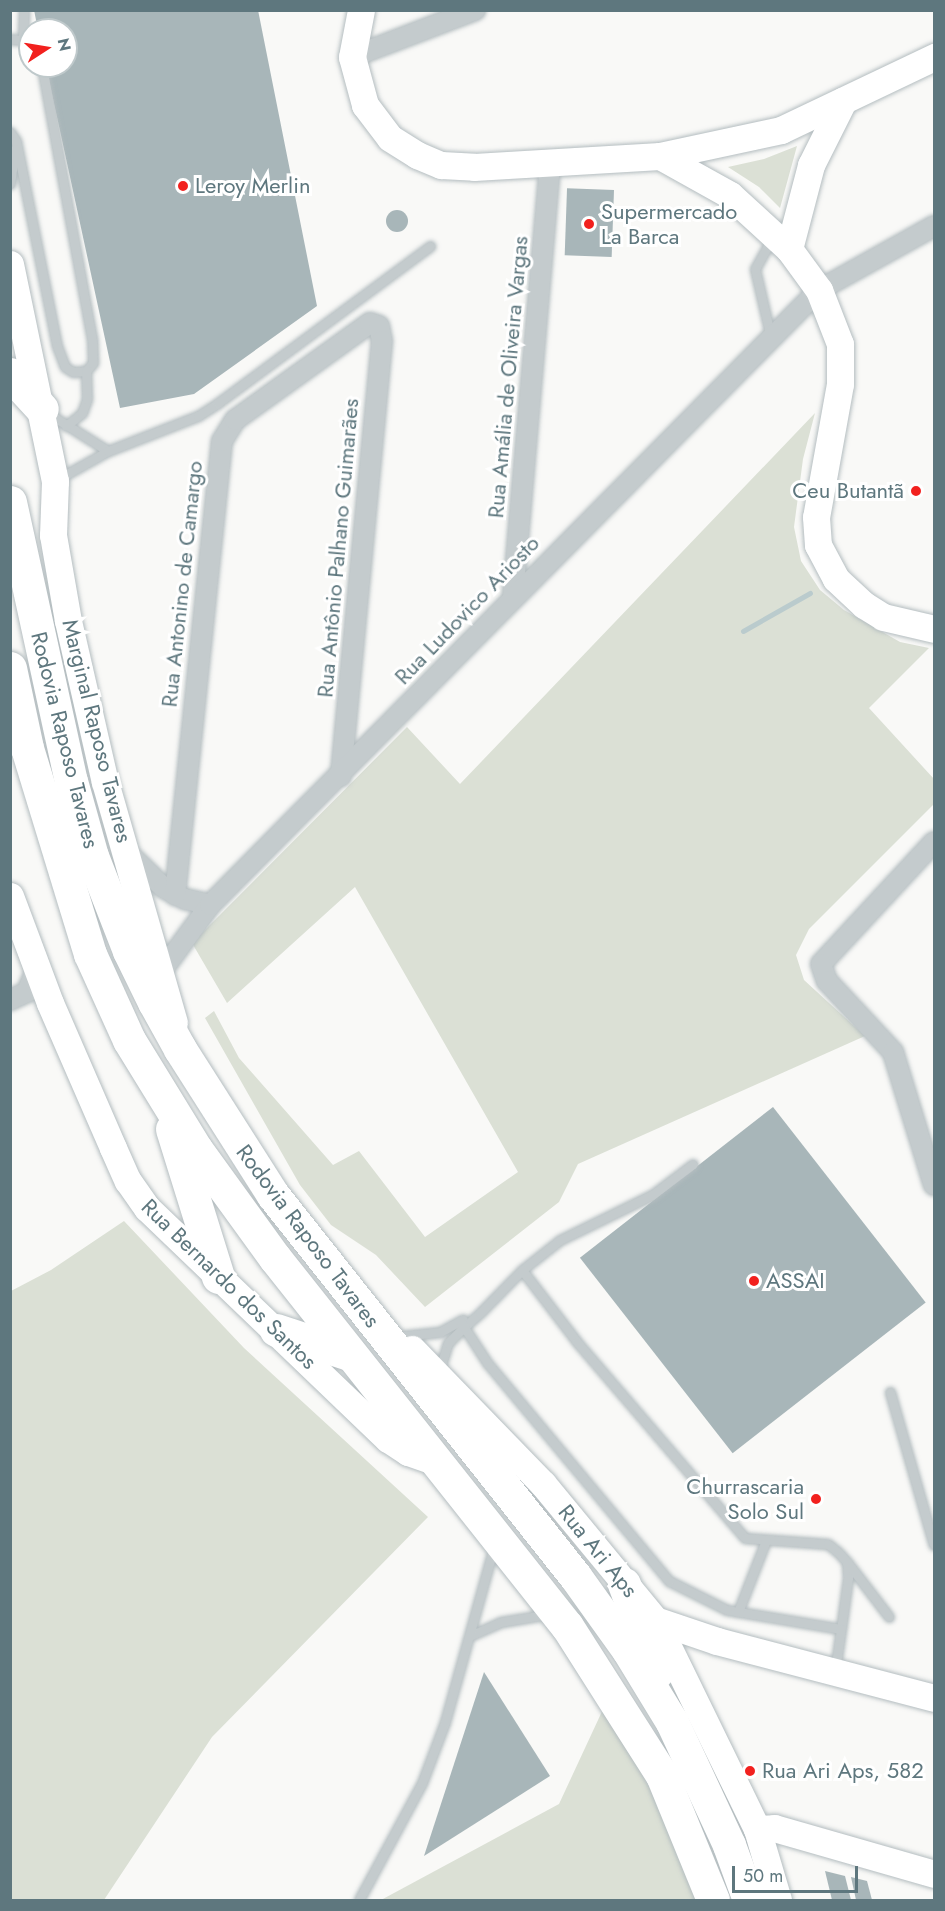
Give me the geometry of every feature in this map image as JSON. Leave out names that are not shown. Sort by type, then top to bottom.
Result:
[{"type":"highway","points":[[10,374],[54,417]]},
{"type":"highway","name":"Rodovia Raposo Tavares","points":[[10,502],[70,781],[92,856],[129,951],[180,1049],[273,1195],[575,1576],[628,1650],[672,1722],[729,1845],[749,1900]]},
{"type":"highway","name":"Rodovia Raposo Tavares","points":[[10,668],[27,748],[90,954],[129,1040],[163,1099],[231,1199],[349,1354],[556,1613],[634,1727],[662,1775],[713,1900]]},
{"type":"highway","points":[[163,1099],[218,1277]]},
{"type":"highway","points":[[276,1330],[349,1354]]},
{"type":"highway","points":[[624,1584],[672,1722]]},
{"type":"street","points":[[361,10],[352,57],[365,105],[390,138],[417,156],[441,165],[474,167],[660,156],[758,136],[807,118],[934,57]]},
{"type":"street","points":[[352,57],[476,10]]},
{"type":"street","points":[[782,242],[811,165],[843,101]]},
{"type":"street","points":[[807,118],[820,147]]},
{"type":"street","points":[[660,156],[730,195],[782,242],[819,290],[835,324],[841,364],[816,517],[818,545],[836,579],[864,605],[893,620],[934,629]]},
{"type":"street","name":"Rua Amália de Oliveira Vargas","points":[[513,596],[550,162]]},
{"type":"street","name":"Rua Ludovico Ariosto","points":[[160,972],[210,905],[341,776],[513,596],[819,290],[934,226]]},
{"type":"street","name":"Marginal Raposo Tavares","points":[[10,264],[54,417],[53,535],[68,621],[105,782],[128,853],[180,1049]]},
{"type":"street","name":"Rua Antonino de Camargo","points":[[176,896],[222,441],[235,420],[365,324],[379,326]]},
{"type":"street","name":"Rua Antônio Palhano Guimarães","points":[[341,776],[382,341],[379,326]]},
{"type":"street","points":[[934,842],[821,964],[827,981],[892,1052],[927,1133],[934,1185]]},
{"type":"street","points":[[128,853],[176,896],[210,905]]},
{"type":"street","name":"Rua Bernardo dos Santos","points":[[10,896],[37,967],[29,998],[128,1181],[147,1208],[388,1439],[408,1452],[434,1461]]},
{"type":"street","name":"Rua Ari Aps","points":[[326,1262],[543,1484],[655,1620],[686,1679],[757,1829],[778,1900]]},
{"type":"street","points":[[655,1620],[717,1641],[934,1698]]},
{"type":"street","points":[[686,1679],[717,1641]]},
{"type":"street","points":[[757,1829],[774,1828],[934,1875]]},
{"type":"lane","points":[[44,78],[93,345],[93,363],[86,371],[87,399],[82,413],[54,417]]},
{"type":"lane","points":[[10,132],[16,141],[60,357],[73,372],[86,371]]},
{"type":"lane","points":[[10,184],[16,141]]},
{"type":"lane","points":[[771,339],[755,269],[782,242]]},
{"type":"lane","points":[[55,481],[108,451],[198,416],[218,404],[430,246]]},
{"type":"lane","points":[[54,417],[108,451]]},
{"type":"lane","points":[[438,1377],[446,1346],[462,1324],[497,1296],[522,1270],[560,1240],[652,1195],[693,1164]]},
{"type":"lane","points":[[522,1270],[577,1342],[745,1538],[828,1544],[847,1562],[889,1617]]},
{"type":"lane","points":[[400,1336],[440,1332],[462,1324]]},
{"type":"lane","points":[[462,1324],[494,1371],[669,1581],[689,1594],[738,1612],[841,1629]]},
{"type":"lane","points":[[890,1392],[934,1545]]},
{"type":"lane","points":[[359,1900],[422,1783],[472,1635],[496,1538]]},
{"type":"lane","points":[[738,1612],[766,1540]]},
{"type":"lane","points":[[835,1673],[847,1562]]},
{"type":"lane","points":[[472,1635],[501,1622],[556,1613]]},
{"type":"shaded area","points":[[797,146],[780,208],[759,187],[728,167],[764,159]]},
{"type":"shaded area","points":[[815,413],[803,459],[794,527],[801,561],[820,590],[844,610],[900,642],[929,648],[869,708],[934,779],[934,804],[809,929],[796,955],[804,980],[865,1036],[578,1164],[559,1202],[425,1307],[376,1255],[331,1225],[300,1185],[205,1018],[214,1011],[239,1058],[333,1165],[359,1151],[425,1237],[518,1172],[355,887],[227,1003],[192,943],[407,727],[460,784]]},
{"type":"shaded area","points":[[124,1221],[244,1348],[428,1517],[212,1737],[104,1900],[11,1900],[11,1291],[51,1270]]},
{"type":"shaded area","points":[[605,1705],[650,1788],[698,1900],[381,1900],[559,1804]]},
{"type":"building","name":"Leroy Merlin","points":[[34,10],[258,10],[317,306],[194,394],[120,408],[49,78],[78,78],[78,18],[36,18]]},
{"type":"building","points":[[567,188],[614,190],[612,257],[565,255]]},
{"type":"building","points":[[397,210],[405,213],[408,221],[405,229],[397,232],[389,229],[386,221],[389,213]]},
{"type":"building","name":"ASSAI","points":[[773,1107],[926,1302],[733,1453],[580,1258]]},
{"type":"building","points":[[484,1672],[550,1776],[424,1856]]},
{"type":"building","points":[[825,1871],[845,1876],[851,1900],[832,1900]]},
{"type":"building","points":[[851,1877],[867,1881],[872,1900],[856,1900]]},
{"type":"waterway","points":[[743,631],[810,593]]},
{"type":"place","name":"Leroy Merlin","points":[[183,186]]},
{"type":"place","name":"Supermercado La Barca","points":[[589,224]]},
{"type":"place","name":"Ceu Butantã","points":[[916,491]]},
{"type":"place","name":"ASSAI","points":[[754,1281]]},
{"type":"place","name":"Churrascaria Solo Sul","points":[[816,1499]]},
{"type":"place","name":"Rua Ari Aps, 582","points":[[750,1771]]}]
